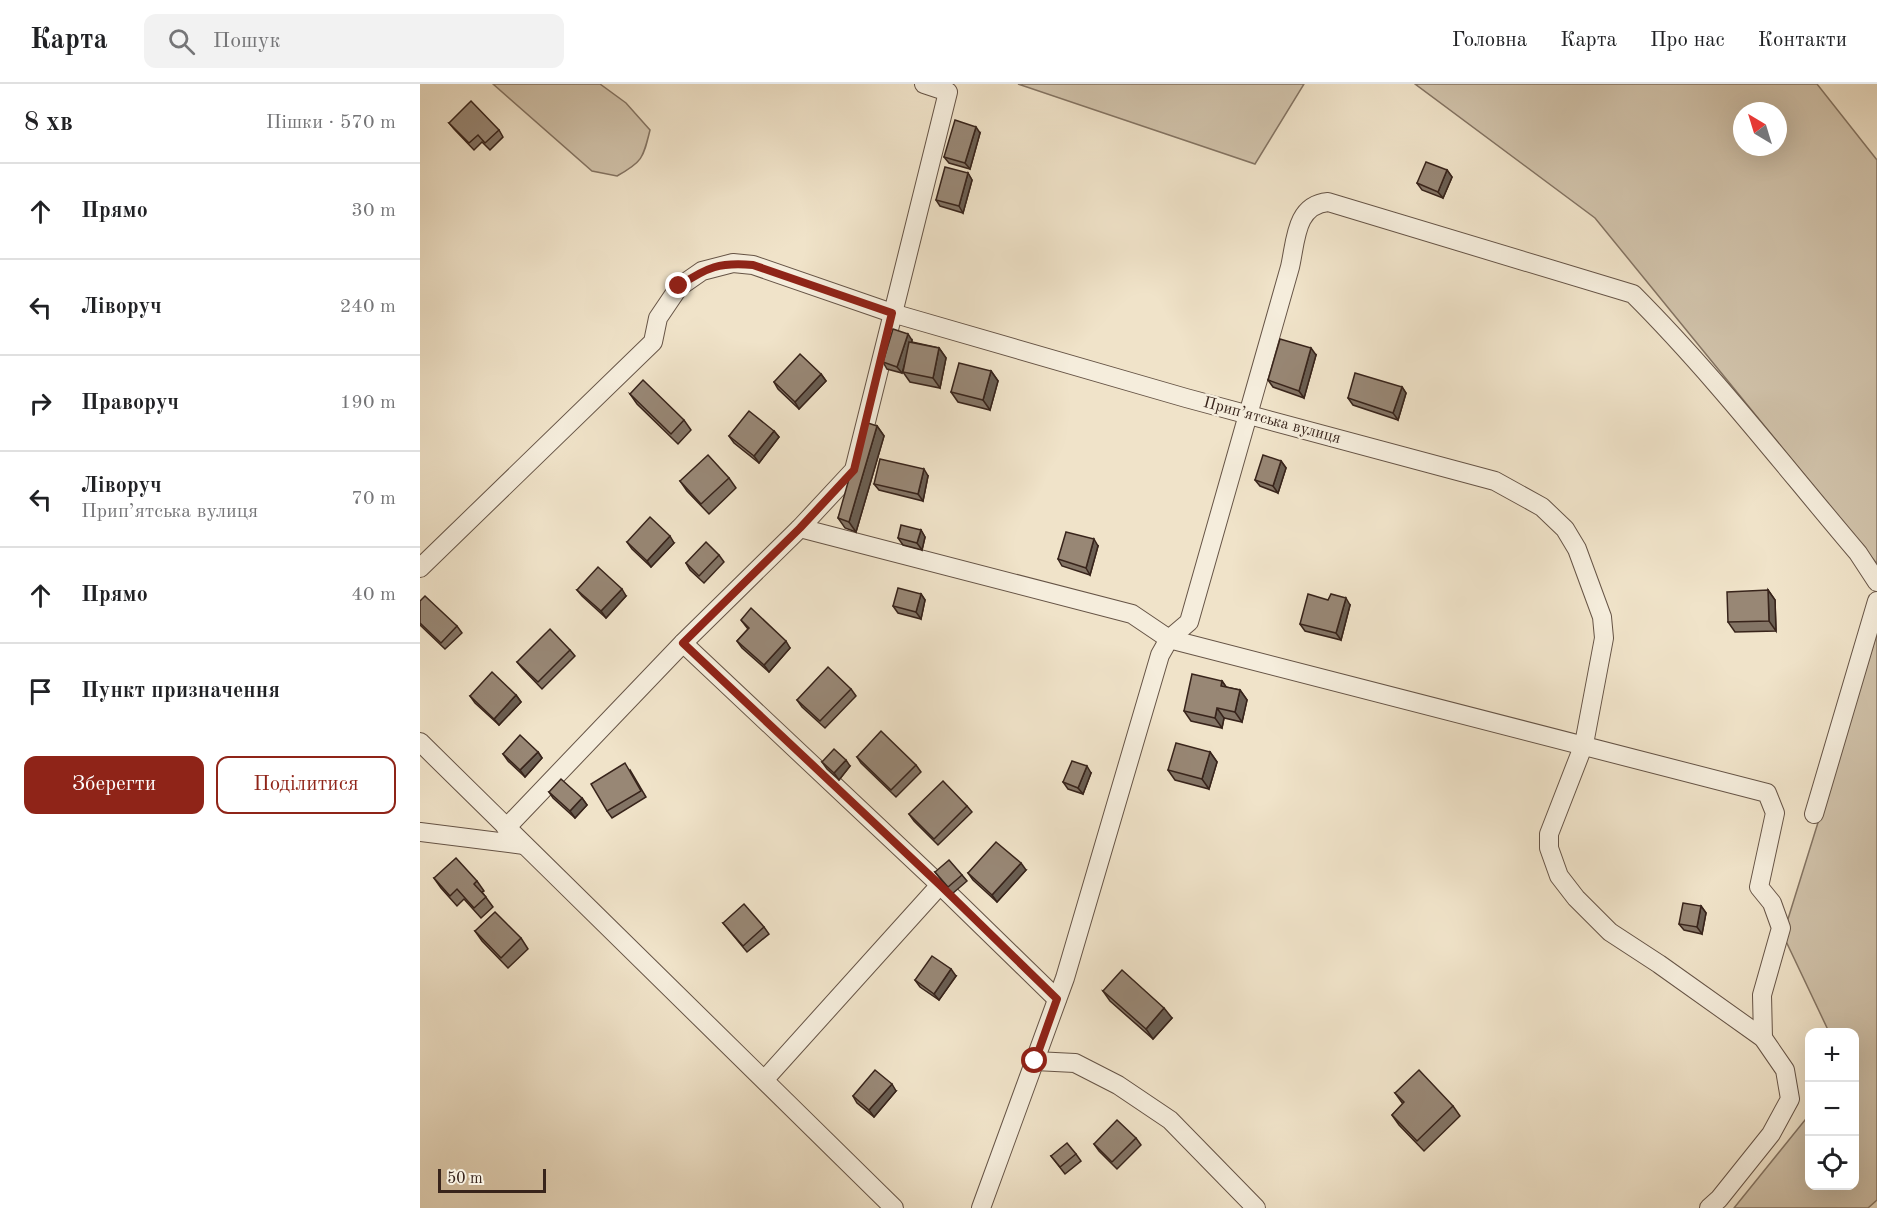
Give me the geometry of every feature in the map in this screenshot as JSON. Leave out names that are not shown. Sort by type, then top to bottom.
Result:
[{"type":"street","points":[[506,828],[683,643],[800,528],[854,470],[948,92],[924,84]]},
{"type":"street","points":[[981,1208],[1065,978],[1161,655],[1169,639],[1189,622],[1240,439],[1249,416],[1290,267],[1300,221],[1317,203],[1328,202],[1633,294],[1668,329],[1718,386],[1858,553],[1877,582]]},
{"type":"street","name":"Прип’ятська вулиця","points":[[420,568],[653,342],[658,318],[679,286],[702,271],[733,263],[753,265],[892,313],[1249,416],[1495,481],[1542,507],[1565,529],[1577,549],[1602,617],[1604,638],[1584,744],[1549,834],[1549,848],[1559,876],[1576,898],[1610,932],[1763,1038]]},
{"type":"street","points":[[800,528],[1132,614],[1169,639],[1767,792],[1775,813],[1759,887],[1772,903],[1781,928],[1762,995],[1763,1038],[1785,1070],[1790,1099],[1771,1134],[1719,1200],[1709,1208]]},
{"type":"street","points":[[1814,814],[1877,601]]},
{"type":"street","points":[[683,643],[940,885],[1057,999]]},
{"type":"street","points":[[420,742],[894,1208]]},
{"type":"street","points":[[420,832],[524,845]]},
{"type":"street","points":[[765,1079],[940,885]]},
{"type":"street","points":[[1035,1061],[1075,1063],[1118,1085],[1170,1120],[1256,1208]]},
{"type":"shaded area","points":[[493,84],[600,84],[626,103],[650,130],[643,154],[637,163],[617,176],[592,171]]},
{"type":"shaded area","points":[[1018,84],[1304,84],[1255,164]]},
{"type":"shaded area","points":[[1415,84],[1817,84],[1877,160],[1877,564],[1595,218]]},
{"type":"shaded area","points":[[1877,633],[1877,1200],[1868,1208],[1734,1208],[1805,1120],[1805,1190],[1859,1190],[1859,1028],[1827,1028],[1783,935]]},
{"type":"building","points":[[471,101],[499,130],[485,143],[478,135],[469,143],[449,123]]},
{"type":"building","points":[[955,120],[976,127],[965,163],[944,157]]},
{"type":"building","points":[[1426,162],[1447,170],[1438,192],[1417,183]]},
{"type":"building","points":[[945,167],[968,173],[959,206],[936,200]]},
{"type":"building","points":[[893,329],[908,334],[897,367],[883,362]]},
{"type":"building","points":[[1280,339],[1311,348],[1299,391],[1268,380]]},
{"type":"building","points":[[909,342],[939,348],[933,378],[903,372]]},
{"type":"building","points":[[800,354],[821,374],[795,402],[774,382]]},
{"type":"building","points":[[959,363],[991,371],[983,400],[951,392]]},
{"type":"building","points":[[1355,373],[1402,387],[1393,413],[1348,398]]},
{"type":"building","points":[[643,380],[684,420],[671,434],[630,394]]},
{"type":"building","points":[[749,411],[774,431],[754,456],[729,436]]},
{"type":"building","points":[[865,422],[877,426],[849,522],[838,518]]},
{"type":"building","points":[[708,455],[729,478],[701,504],[680,481]]},
{"type":"building","points":[[1263,455],[1281,461],[1273,486],[1255,480]]},
{"type":"building","points":[[880,459],[924,469],[918,494],[874,484]]},
{"type":"building","points":[[650,517],[670,536],[647,561],[627,542]]},
{"type":"building","points":[[901,525],[921,530],[917,543],[898,538]]},
{"type":"building","points":[[1066,532],[1094,539],[1086,568],[1058,559]]},
{"type":"building","points":[[706,542],[719,555],[699,576],[686,563]]},
{"type":"building","points":[[598,567],[622,589],[601,611],[577,590]]},
{"type":"building","points":[[898,588],[921,594],[916,612],[893,606]]},
{"type":"building","points":[[1768,590],[1769,621],[1728,622],[1727,592]]},
{"type":"building","points":[[1308,594],[1328,600],[1331,594],[1346,598],[1336,633],[1300,624]]},
{"type":"building","points":[[425,596],[457,626],[441,643],[420,623],[420,601]]},
{"type":"building","points":[[751,608],[786,641],[764,665],[737,641],[749,628],[741,620]]},
{"type":"building","points":[[550,629],[570,650],[538,682],[517,662]]},
{"type":"building","points":[[828,667],[851,689],[820,721],[797,700]]},
{"type":"building","points":[[492,672],[516,695],[494,719],[470,696]]},
{"type":"building","points":[[1192,674],[1222,681],[1221,686],[1240,690],[1235,712],[1217,708],[1215,718],[1184,711]]},
{"type":"building","points":[[881,731],[916,765],[891,790],[857,757]]},
{"type":"building","points":[[520,735],[538,752],[520,770],[503,754]]},
{"type":"building","points":[[1176,743],[1210,752],[1202,779],[1168,770]]},
{"type":"building","points":[[834,749],[846,760],[834,773],[822,762]]},
{"type":"building","points":[[1072,761],[1087,766],[1078,788],[1063,782]]},
{"type":"building","points":[[625,763],[641,791],[607,811],[591,784]]},
{"type":"building","points":[[561,779],[582,798],[570,811],[549,792]]},
{"type":"building","points":[[943,781],[967,806],[934,839],[909,814]]},
{"type":"building","points":[[996,842],[1021,863],[992,895],[968,873]]},
{"type":"building","points":[[456,858],[477,881],[474,884],[486,897],[474,908],[457,889],[450,896],[434,878]]},
{"type":"building","points":[[949,860],[962,875],[948,887],[935,872]]},
{"type":"building","points":[[1683,903],[1701,906],[1697,927],[1679,924]]},
{"type":"building","points":[[744,904],[764,927],[743,946],[723,923]]},
{"type":"building","points":[[495,912],[521,938],[501,958],[475,931]]},
{"type":"building","points":[[932,956],[951,969],[934,994],[915,980]]},
{"type":"building","points":[[1122,970],[1164,1008],[1146,1029],[1103,991]]},
{"type":"building","points":[[875,1070],[892,1084],[869,1110],[853,1096]]},
{"type":"building","points":[[1419,1070],[1453,1106],[1417,1141],[1392,1115],[1404,1102],[1395,1093]]},
{"type":"building","points":[[1117,1120],[1136,1138],[1112,1162],[1094,1144]]},
{"type":"building","points":[[1067,1143],[1076,1154],[1060,1167],[1051,1156]]},
{"type":"route","points":[[679,286],[702,271],[716,267],[733,263],[753,265],[892,313],[854,470],[800,528],[683,643],[940,885],[1057,999],[1035,1061]]}]
